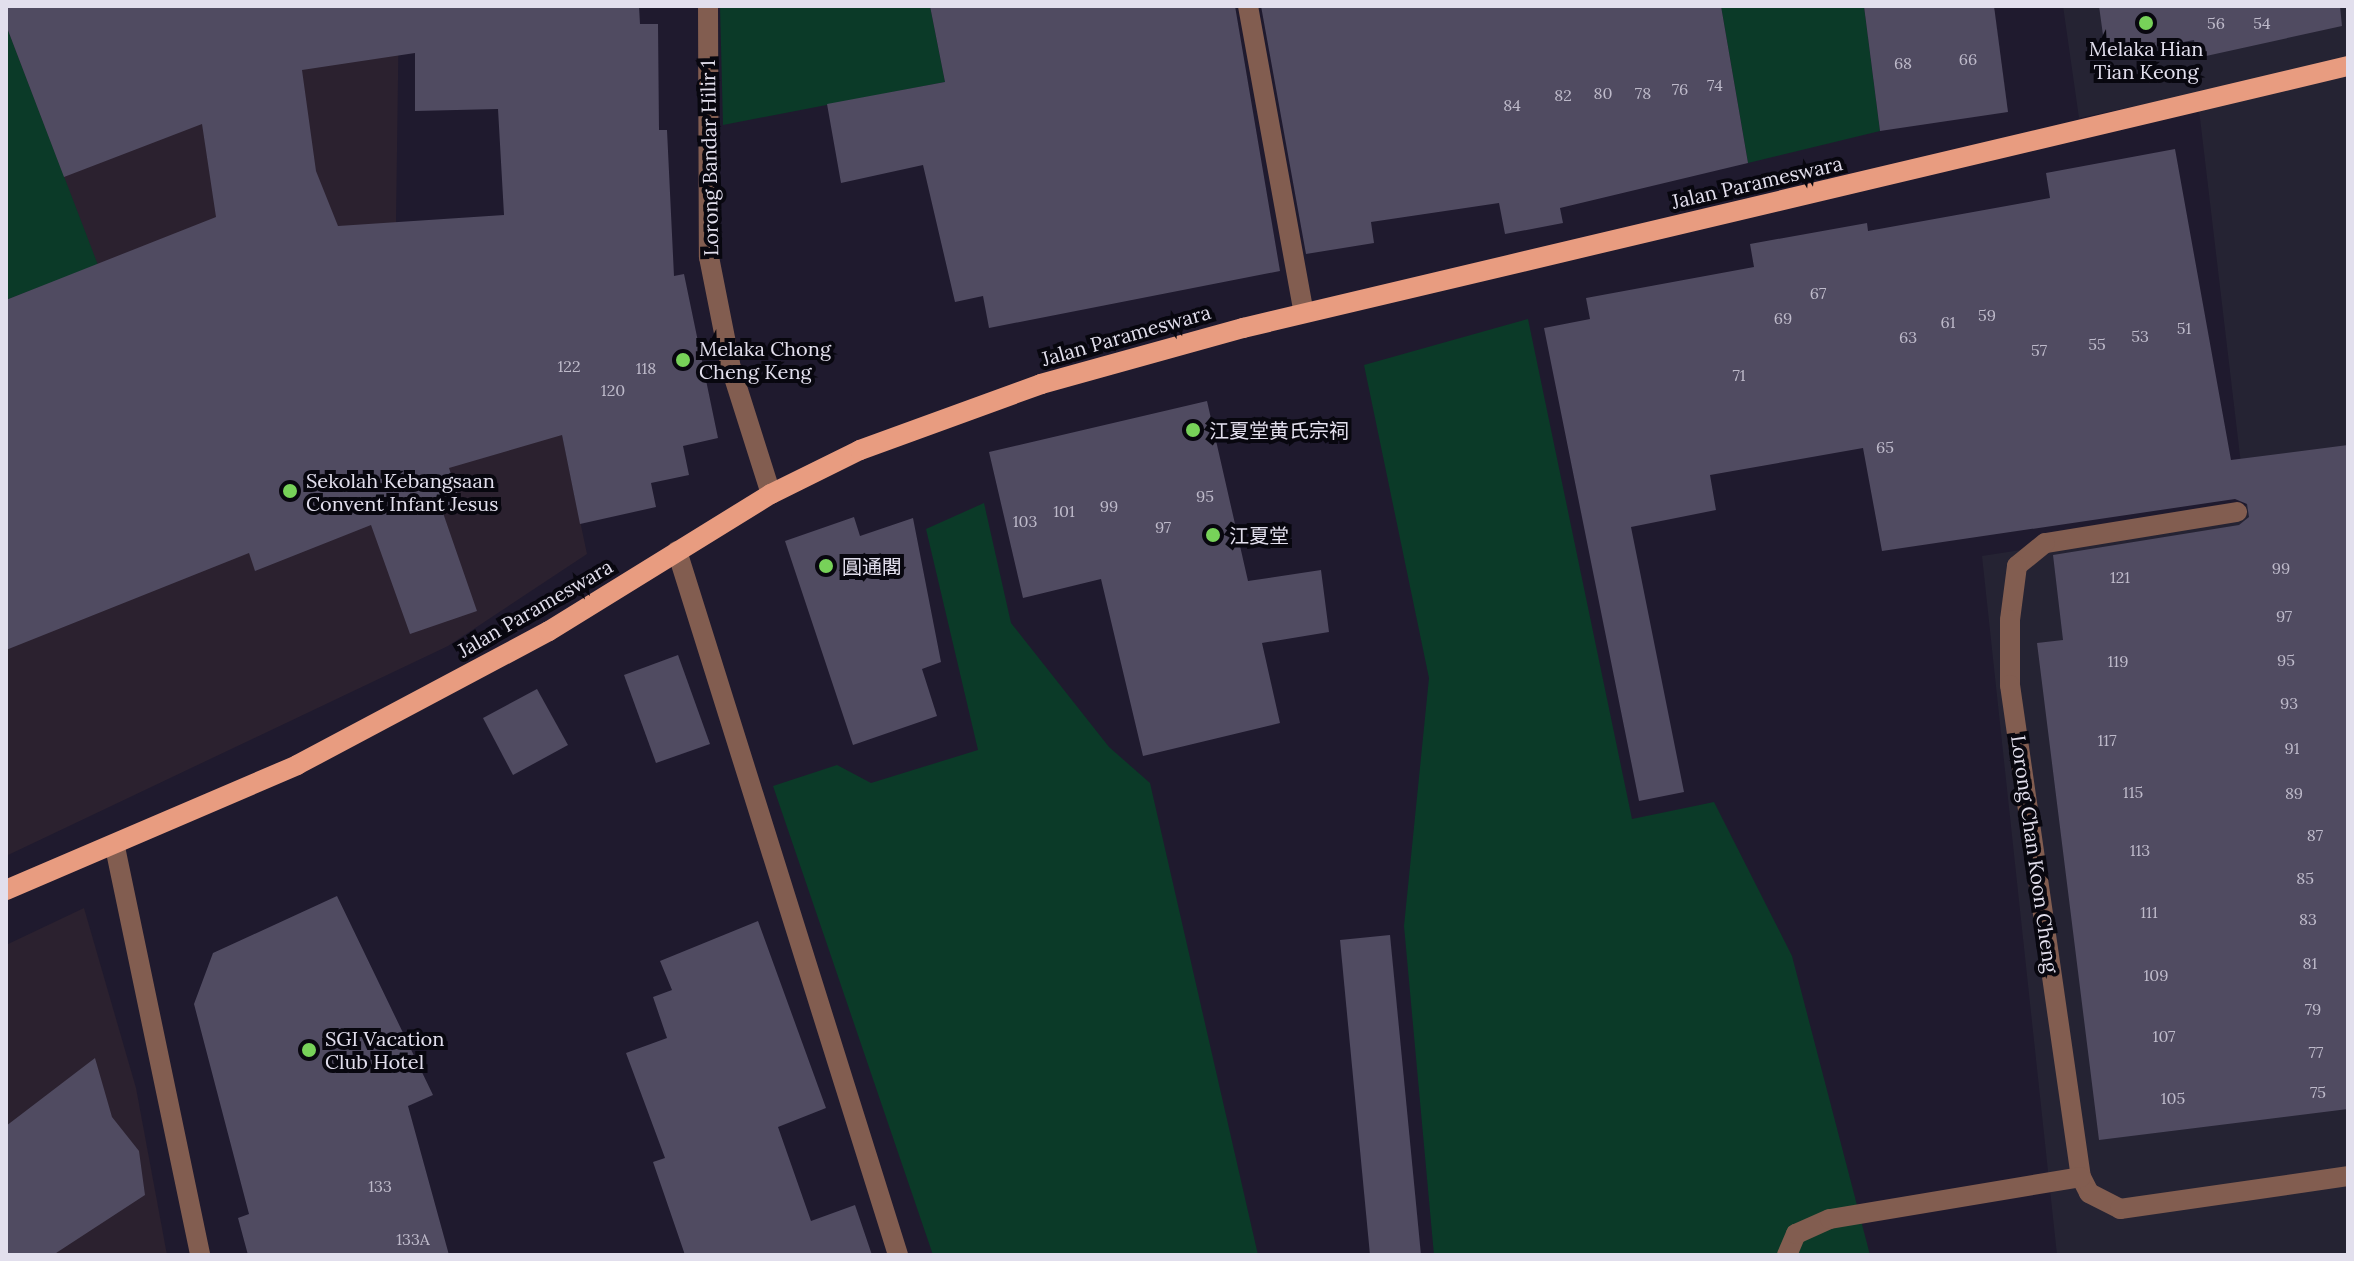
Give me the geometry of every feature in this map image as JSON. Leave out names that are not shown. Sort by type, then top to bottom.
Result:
[{"type":"main road","name":"Jalan Parameswara","points":[[6,890],[115,847],[297,765],[437,692],[771,494],[860,450],[1041,384],[1304,313],[2348,66]]},
{"type":"street","name":"Lorong Bandar Hilir 1","points":[[708,6],[709,257],[731,368],[771,494]]},
{"type":"street","points":[[1248,6],[1304,313]]},
{"type":"street","name":"Lorong Chan Koon Cheng","points":[[2081,1177],[2010,685],[2010,620],[2017,566],[2045,543],[2237,512]]},
{"type":"street","points":[[677,551],[898,1255]]},
{"type":"street","points":[[115,847],[200,1255]]},
{"type":"street","points":[[1787,1255],[1796,1234],[1830,1219],[2081,1177],[2089,1193],[2120,1209],[2348,1176]]},
{"type":"shaded area","name":"Sekolah Kebangsaan Convent Infant Jesus","points":[[6,6],[399,6],[396,222],[535,306],[587,554],[448,646],[6,856]]},
{"type":"shaded area","points":[[2063,6],[2348,6],[2348,1255],[2057,1255],[1982,556],[2247,515],[2197,93],[2079,118]]},
{"type":"shaded area","points":[[84,908],[136,1088],[167,1255],[6,1255],[6,945]]},
{"type":"green space","points":[[720,6],[930,6],[945,82],[723,125]]},
{"type":"green space","points":[[1721,6],[1864,6],[1880,131],[1748,163]]},
{"type":"green space","points":[[6,25],[98,265],[6,300]]},
{"type":"green space","points":[[1528,319],[1632,819],[1714,802],[1792,956],[1870,1255],[1434,1255],[1404,926],[1429,678],[1364,365]]},
{"type":"green space","points":[[984,503],[1011,623],[1109,747],[1150,783],[1258,1255],[933,1255],[773,786],[837,765],[871,783],[978,750],[926,529]]},
{"type":"building","name":"Sekolah Kebangsaan Convent Infant Jesus","points":[[6,6],[639,6],[640,24],[658,24],[659,130],[667,130],[674,276],[684,274],[718,438],[683,446],[689,475],[651,483],[656,507],[580,524],[562,435],[449,468],[461,504],[442,510],[477,611],[410,634],[371,525],[255,571],[249,553],[6,650],[6,300],[216,217],[202,124],[64,177],[6,25]],"holes":[[[415,53],[415,111],[498,109],[504,215],[338,226],[316,171],[302,70]]]},
{"type":"building","points":[[930,6],[1235,6],[1280,271],[989,328],[983,296],[955,302],[923,165],[841,183],[827,104],[945,82]]},
{"type":"building","points":[[1261,6],[1721,6],[1748,163],[1560,208],[1563,223],[1505,234],[1499,203],[1371,222],[1374,243],[1306,254]]},
{"type":"building","points":[[1864,6],[1994,6],[2008,112],[1880,131]]},
{"type":"building","points":[[2099,6],[2340,6],[2342,26],[2197,58],[2194,40],[2106,57]]},
{"type":"building","points":[[2175,149],[2231,460],[2348,445],[2348,1109],[2099,1140],[2037,643],[2063,640],[2053,555],[2239,525],[2249,517],[2247,504],[2235,499],[1882,551],[1863,448],[1710,475],[1716,510],[1631,527],[1684,792],[1639,801],[1544,328],[1590,319],[1586,298],[1754,267],[1750,244],[1867,223],[1868,231],[2050,198],[2046,173]]},
{"type":"building","points":[[1207,401],[1248,581],[1321,570],[1329,632],[1262,643],[1280,723],[1143,756],[1101,579],[1023,598],[989,452]]},
{"type":"building","points":[[854,517],[860,536],[913,518],[941,662],[922,669],[937,716],[853,745],[785,541]]},
{"type":"building","points":[[678,655],[710,744],[656,763],[624,675]]},
{"type":"building","points":[[537,689],[568,745],[513,775],[483,718]]},
{"type":"building","name":"SGI Vacation Club Hotel","points":[[337,896],[433,1095],[408,1106],[449,1255],[248,1255],[238,1218],[249,1214],[194,1004],[213,953]]},
{"type":"building","points":[[758,921],[826,1108],[778,1127],[811,1221],[855,1205],[872,1255],[685,1255],[653,1162],[665,1158],[626,1053],[667,1038],[653,997],[672,990],[660,961]]},
{"type":"building","points":[[1390,935],[1421,1255],[1370,1255],[1340,940]]},
{"type":"building","points":[[95,1058],[112,1117],[139,1151],[145,1195],[53,1255],[6,1255],[6,1126]]},
{"type":"place","name":"Melaka Hian Tian Keong","points":[[2146,23]]},
{"type":"place","name":"Melaka Chong Cheng Keng","points":[[683,360]]},
{"type":"place","name":"江夏堂黄氏宗祠","points":[[1193,430]]},
{"type":"place","name":"Sekolah Kebangsaan Convent Infant Jesus","points":[[290,491]]},
{"type":"place","name":"江夏堂","points":[[1213,535]]},
{"type":"place","name":"圓通閣","points":[[826,566]]},
{"type":"place","name":"SGI Vacation Club Hotel","points":[[309,1050]]}]
